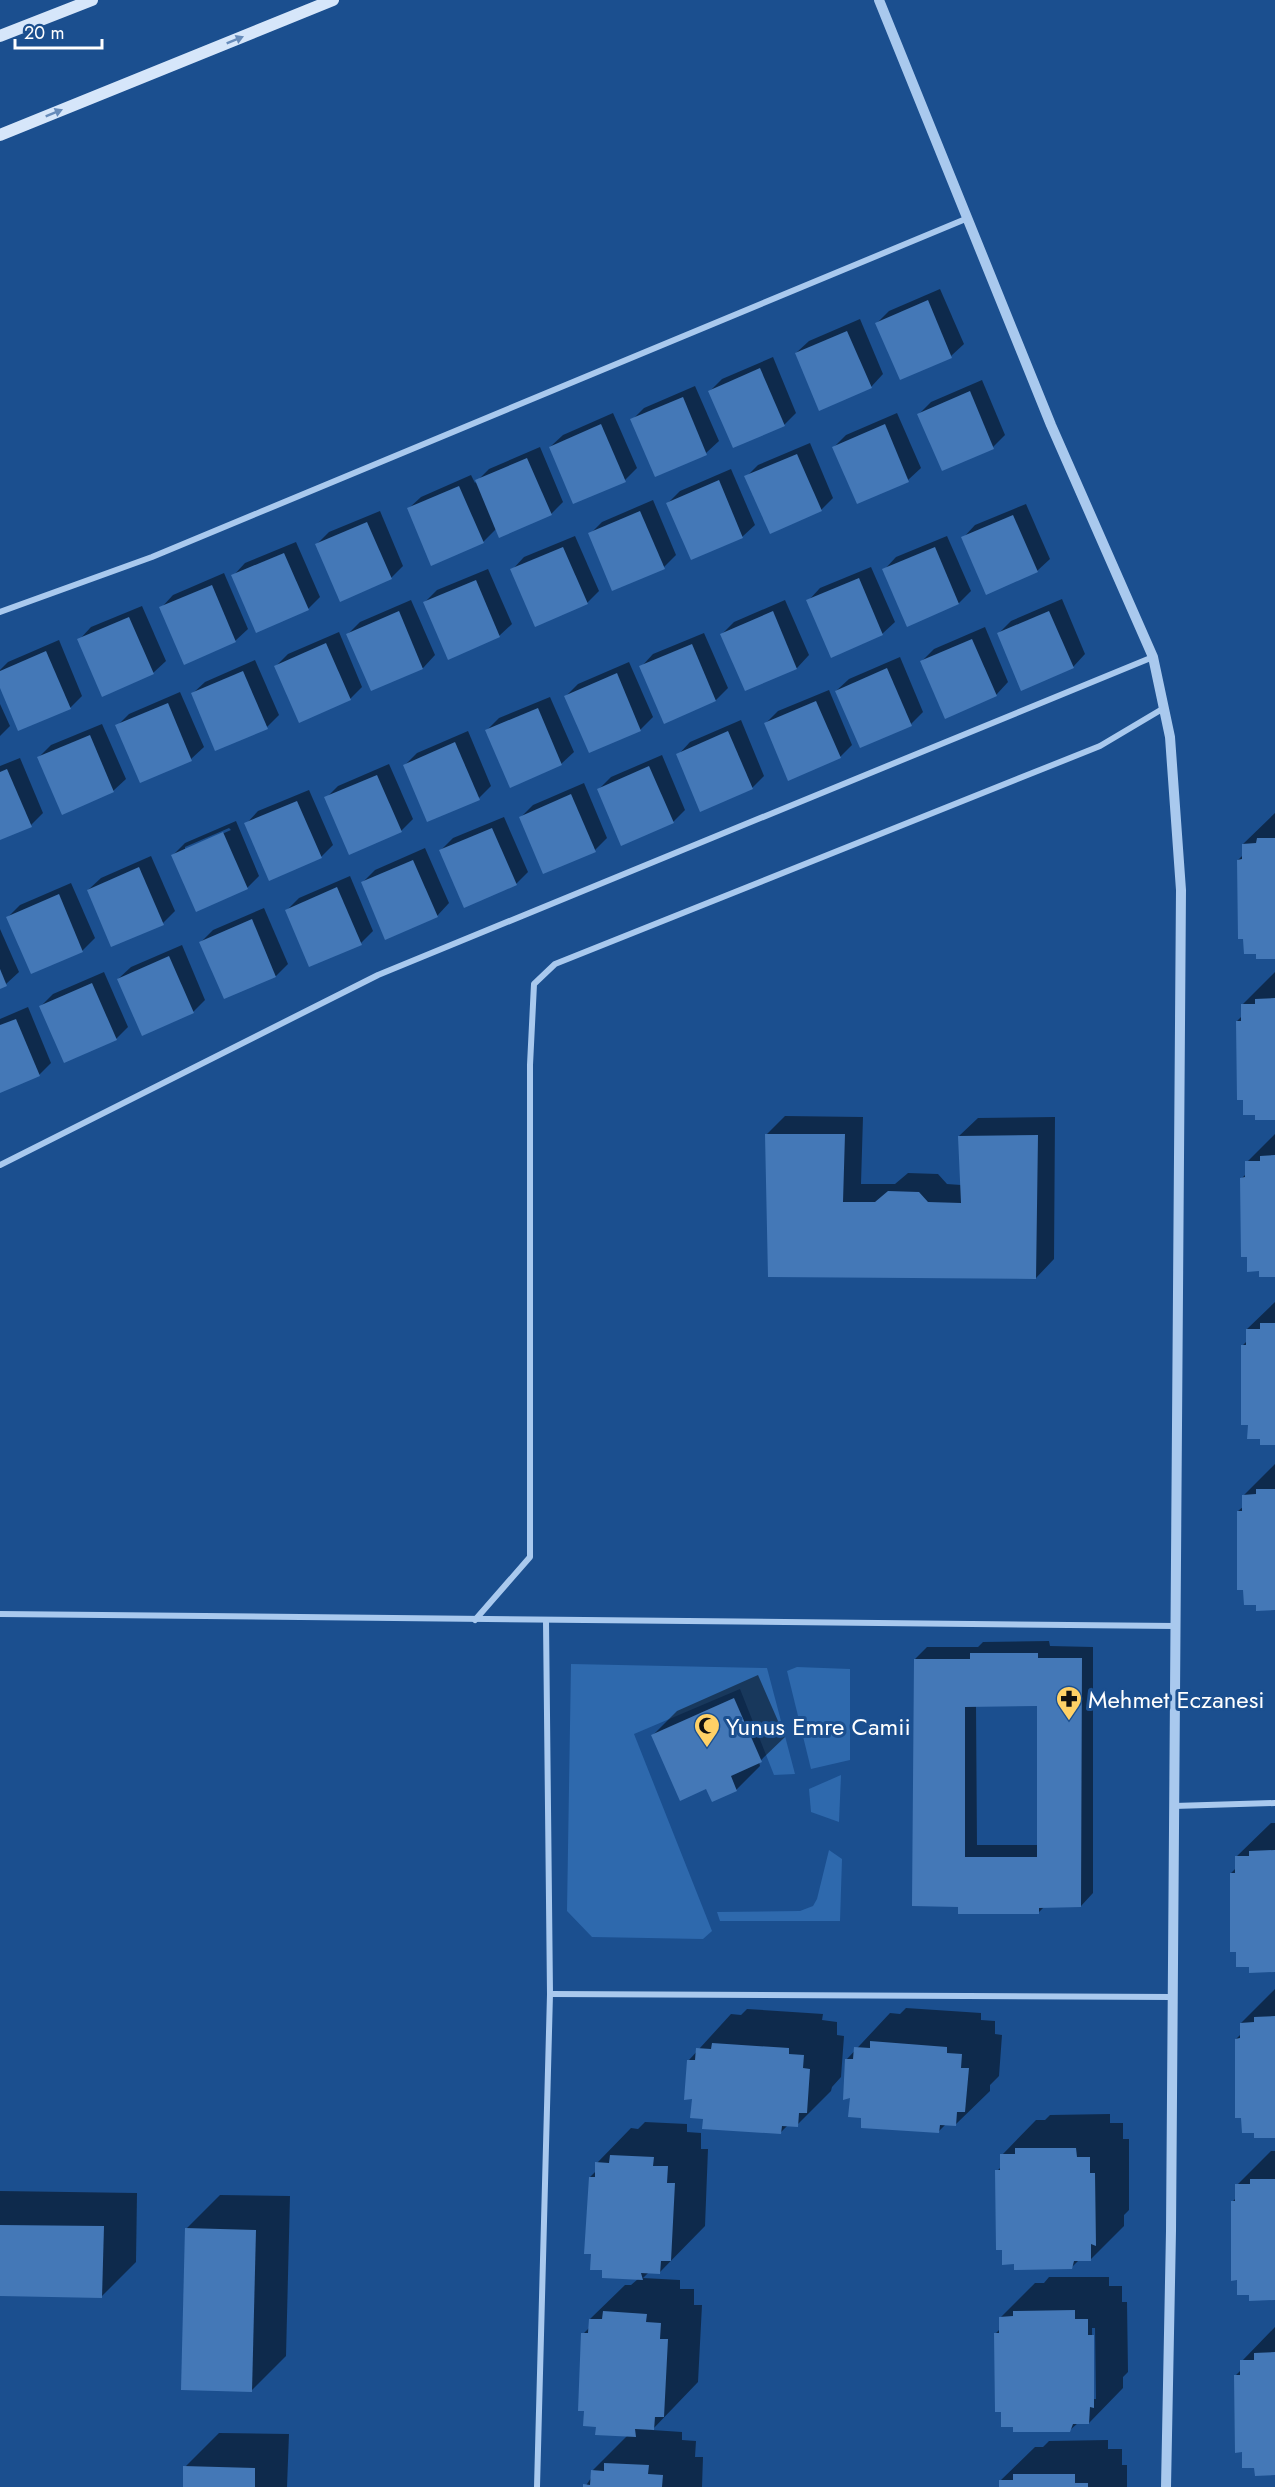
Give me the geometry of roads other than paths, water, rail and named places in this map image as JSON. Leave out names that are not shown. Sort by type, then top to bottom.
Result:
[{"type":"main road","points":[[0,36],[92,0]]},
{"type":"main road","points":[[0,135],[333,0]]},
{"type":"street","points":[[879,0],[1051,425],[1154,657],[1170,737],[1181,890],[1166,2487]]},
{"type":"street","points":[[0,612],[152,557],[968,218]]},
{"type":"street","points":[[0,1165],[378,975],[1154,657]]},
{"type":"street","points":[[475,1620],[530,1557],[530,1065],[534,984],[555,964],[1100,746],[1164,708]]},
{"type":"street","points":[[0,1614],[1175,1626]]},
{"type":"street","points":[[537,2487],[550,1994],[546,1621]]},
{"type":"street","points":[[1174,1806],[1275,1803]]},
{"type":"street","points":[[550,1994],[1172,1997]]},
{"type":"place","name":"Mehmet Eczanesi","points":[[1069,1722]]},
{"type":"place","name":"Yunus Emre Camii","points":[[707,1749]]}]
